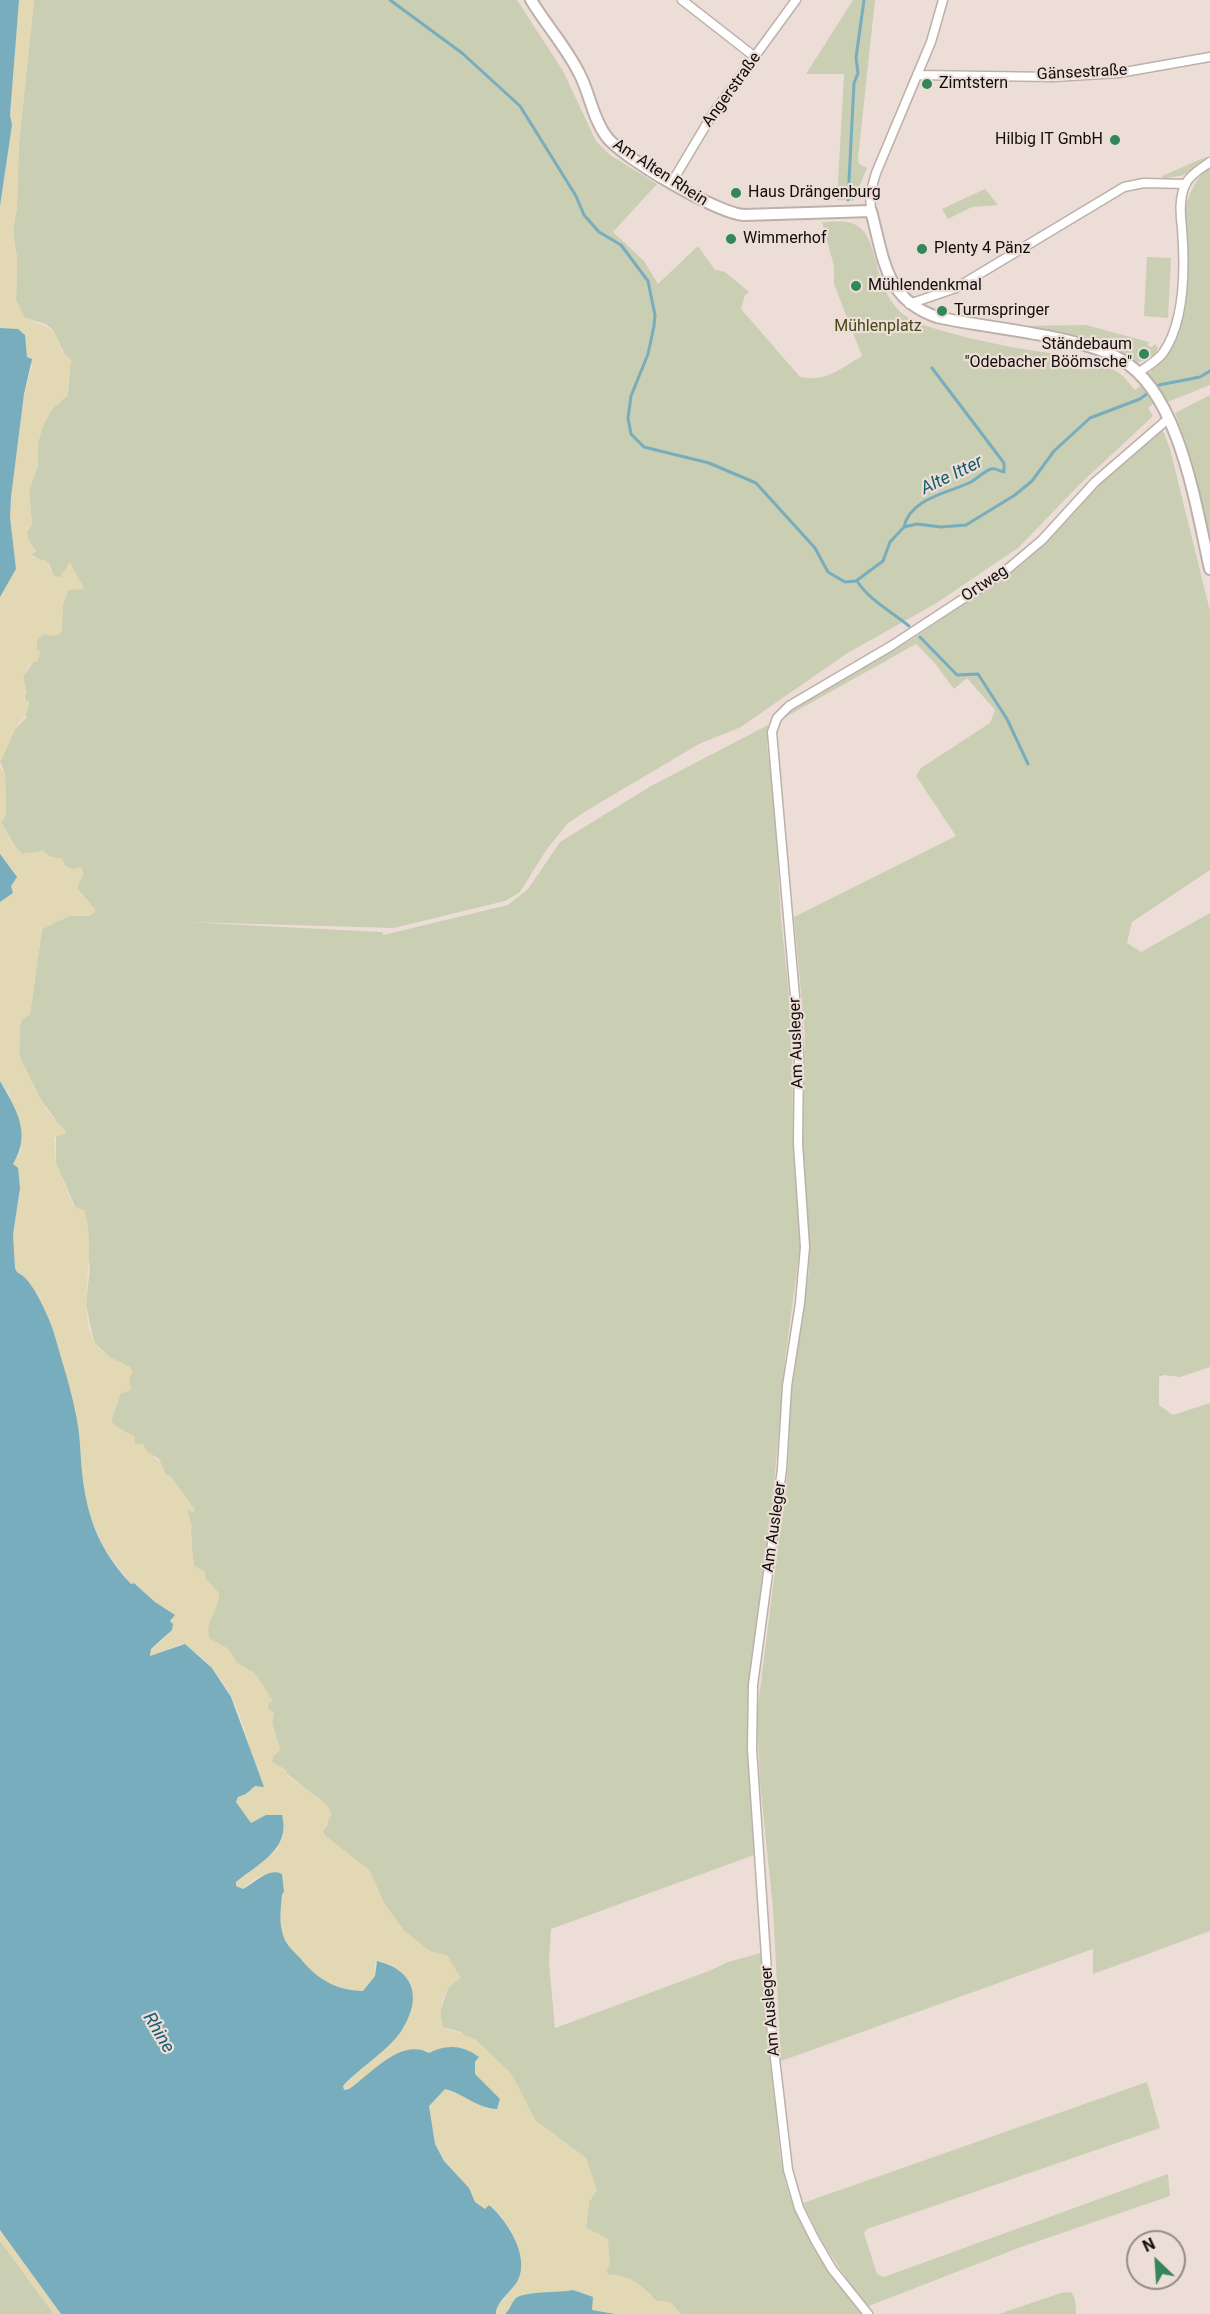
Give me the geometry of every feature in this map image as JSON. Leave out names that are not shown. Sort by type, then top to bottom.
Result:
[{"type":"street","name":"Am Alten Rhein","points":[[531,0],[578,71],[596,120],[607,139],[672,182],[708,204],[734,215],[871,211]]},
{"type":"street","points":[[682,0],[755,57]]},
{"type":"street","name":"Angerstraße","points":[[672,182],[712,115],[796,0]]},
{"type":"street","points":[[944,0],[934,32],[874,177],[870,194],[871,211],[890,280],[909,304],[937,318],[1095,349],[1121,360],[1140,376],[1158,400],[1183,453],[1210,569]]},
{"type":"street","name":"Gänsestraße","points":[[916,75],[1060,77],[1119,73],[1210,57]]},
{"type":"street","points":[[1140,376],[1162,353],[1181,303],[1183,259],[1179,214],[1186,184],[1210,162]]},
{"type":"street","points":[[909,304],[956,288],[1124,187],[1144,183],[1186,184]]},
{"type":"street","name":"Ortweg","points":[[777,718],[797,701],[891,646],[1004,572],[1042,540],[1095,482],[1168,418]]},
{"type":"street","name":"Am Ausleger","points":[[777,718],[773,727],[772,746],[780,801],[796,1008],[799,1054],[798,1144],[805,1247],[800,1303],[787,1386],[780,1490],[753,1685],[752,1749],[770,2016],[788,2170],[799,2208],[815,2240],[832,2269],[868,2314]]},
{"type":"green space","name":"Mühlenplatz","points":[[34,0],[517,0],[563,71],[596,141],[610,155],[657,184],[613,232],[644,261],[658,284],[698,246],[715,270],[725,272],[749,292],[745,295],[741,309],[800,377],[825,376],[840,370],[862,356],[834,284],[834,266],[822,222],[842,222],[854,224],[864,231],[884,288],[892,302],[905,315],[923,325],[946,332],[1096,363],[1119,373],[1135,390],[1147,381],[1145,377],[1164,358],[1172,346],[1179,323],[1182,229],[1186,206],[1194,185],[1210,165],[1210,385],[1165,403],[1160,398],[1148,408],[1153,416],[1080,484],[1018,548],[935,604],[846,654],[741,727],[699,744],[567,824],[547,849],[520,892],[505,901],[394,928],[186,922],[383,932],[383,935],[508,905],[528,889],[560,842],[651,786],[768,725],[767,746],[774,801],[781,918],[792,1025],[793,1143],[800,1248],[785,1360],[771,1520],[748,1684],[747,1749],[754,1855],[551,1929],[549,1963],[555,2028],[728,1962],[761,1953],[769,2053],[783,2172],[788,2192],[814,2249],[864,2314],[681,2314],[670,2302],[656,2301],[635,2282],[616,2275],[609,2275],[606,2272],[608,2239],[586,2228],[589,2202],[596,2190],[586,2158],[536,2121],[461,2032],[443,2027],[439,2015],[449,1985],[430,1951],[404,1931],[385,1905],[369,1870],[324,1835],[323,1830],[328,1824],[324,1803],[272,1762],[273,1756],[280,1750],[272,1723],[274,1713],[268,1709],[268,1693],[255,1674],[237,1663],[224,1648],[209,1638],[212,1587],[199,1574],[194,1565],[187,1509],[195,1510],[171,1477],[165,1474],[159,1459],[135,1445],[135,1437],[113,1423],[112,1417],[120,1394],[128,1391],[130,1367],[113,1361],[94,1342],[86,1305],[90,1267],[76,1209],[56,1163],[56,1120],[34,1091],[19,1055],[20,1026],[22,1019],[30,1014],[42,929],[69,916],[90,916],[89,902],[76,888],[83,874],[79,867],[74,870],[65,866],[62,859],[51,857],[43,851],[23,854],[16,848],[1,822],[6,815],[5,773],[0,762],[15,729],[26,718],[23,677],[34,661],[38,637],[45,634],[54,636],[61,632],[63,604],[68,590],[84,588],[72,569],[61,578],[54,576],[49,564],[31,555],[36,551],[28,539],[27,532],[32,525],[29,491],[38,465],[38,442],[44,423],[53,408],[68,395],[70,365],[53,330],[46,324],[25,318],[16,300],[17,258],[13,231],[17,207],[19,143]]},
{"type":"green space","points":[[853,0],[875,0],[858,158],[859,164],[867,168],[853,201],[837,200],[844,74],[806,74]]},
{"type":"green space","points":[[1208,156],[1184,175],[1162,179],[1162,176]]},
{"type":"green space","points":[[985,189],[998,205],[972,207],[948,219],[942,209]]},
{"type":"green space","points":[[1147,257],[1171,258],[1168,318],[1144,316]]},
{"type":"green space","points":[[987,321],[1021,326],[1086,325],[1149,342],[1148,346],[1152,347],[1155,344],[1158,348],[1155,355],[1137,363],[1111,350]]},
{"type":"green space","points":[[1210,395],[1210,549],[1186,443],[1175,413]]},
{"type":"green space","points":[[1162,428],[1170,449],[1210,611],[1210,870],[1132,922],[1127,943],[1141,952],[1210,913],[1210,1367],[1180,1377],[1164,1375],[1159,1377],[1159,1405],[1173,1415],[1210,1403],[1210,1931],[1093,1974],[1093,1949],[781,2061],[773,1908],[760,1783],[757,1714],[788,1467],[792,1386],[809,1271],[803,1144],[805,1035],[794,917],[956,836],[916,776],[921,768],[990,723],[995,710],[967,678],[954,689],[933,661],[916,644],[782,719],[794,709],[911,640],[1026,561],[1098,485]]},
{"type":"green space","points":[[1147,2082],[1160,2128],[867,2229],[864,2233],[877,2274],[884,2277],[1168,2174],[1170,2196],[1021,2247],[866,2307],[824,2245],[803,2203]]},
{"type":"green space","points":[[0,2241],[54,2314],[0,2314]]},
{"type":"green space","points":[[1071,2292],[1075,2299],[1076,2314],[999,2314],[1061,2293]]},
{"type":"sand","points":[[19,0],[34,0],[19,143],[17,207],[13,231],[17,258],[16,300],[25,318],[50,329],[64,355],[68,356],[72,362],[69,370],[68,395],[53,408],[44,423],[38,442],[38,465],[29,491],[32,525],[27,532],[28,539],[36,551],[31,555],[33,558],[45,560],[54,576],[60,577],[70,562],[84,589],[68,590],[63,604],[62,632],[54,636],[45,634],[38,637],[36,648],[40,652],[38,661],[30,664],[23,677],[27,692],[23,700],[29,701],[28,710],[12,735],[0,762],[0,597],[16,569],[10,517],[11,497],[24,394],[32,366],[27,357],[25,335],[18,329],[0,328],[0,206],[12,125],[10,115]]},
{"type":"sand","points":[[0,767],[5,773],[6,815],[1,822],[16,848],[23,854],[43,851],[51,857],[62,859],[65,866],[74,869],[82,867],[83,874],[77,888],[96,910],[90,916],[69,916],[42,929],[30,1014],[22,1019],[20,1026],[19,1055],[47,1111],[66,1131],[54,1138],[56,1163],[73,1206],[84,1210],[88,1226],[86,1299],[90,1331],[100,1350],[133,1371],[129,1379],[131,1390],[120,1394],[112,1417],[113,1423],[135,1437],[135,1445],[143,1443],[195,1510],[193,1513],[187,1509],[192,1526],[190,1536],[194,1565],[205,1572],[206,1579],[219,1593],[209,1625],[209,1638],[229,1649],[237,1663],[255,1673],[273,1701],[267,1704],[268,1709],[274,1713],[272,1723],[280,1750],[273,1756],[272,1762],[287,1770],[287,1775],[329,1808],[332,1814],[323,1830],[324,1835],[369,1870],[385,1905],[403,1931],[430,1951],[447,1955],[461,1978],[450,1987],[443,1999],[441,2020],[443,2027],[475,2039],[511,2073],[536,2121],[586,2158],[597,2190],[589,2202],[586,2228],[608,2239],[610,2265],[606,2272],[609,2275],[616,2275],[635,2282],[656,2301],[670,2302],[681,2314],[615,2314],[592,2310],[586,2296],[579,2293],[549,2292],[519,2299],[505,2314],[496,2314],[498,2306],[520,2273],[519,2249],[507,2224],[489,2205],[485,2209],[475,2202],[469,2188],[444,2161],[435,2144],[429,2105],[444,2089],[472,2099],[487,2109],[498,2106],[500,2099],[475,2074],[475,2062],[479,2058],[450,2047],[429,2053],[425,2050],[389,2057],[364,2079],[344,2090],[343,2087],[367,2063],[388,1965],[380,1961],[375,1963],[375,1976],[363,1991],[336,1986],[320,1978],[306,1966],[283,1937],[278,1872],[255,1878],[243,1889],[236,1886],[236,1883],[278,1849],[278,1816],[251,1823],[236,1802],[238,1797],[247,1794],[255,1786],[264,1786],[237,1708],[218,1675],[191,1649],[180,1644],[153,1657],[148,1653],[164,1639],[174,1615],[155,1602],[135,1583],[131,1584],[104,1548],[87,1510],[74,1408],[53,1330],[15,1268],[13,1235],[20,1188],[13,1164],[21,1151],[9,1093],[0,1081],[0,902],[13,893],[0,854]]},
{"type":"sand","points":[[0,2230],[61,2314],[54,2314],[0,2241]]},
{"type":"water","points":[[0,0],[19,0],[10,115],[12,125],[0,206]]},
{"type":"water","points":[[0,328],[18,329],[25,335],[27,357],[32,359],[24,394],[11,497],[10,517],[16,569],[0,597]]},
{"type":"water","points":[[0,854],[17,877],[11,886],[13,893],[0,902]]},
{"type":"water","name":"Rhine","points":[[0,1081],[16,1111],[21,1131],[19,1153],[13,1164],[18,1168],[20,1188],[13,1235],[15,1268],[33,1288],[54,1333],[70,1389],[79,1431],[87,1503],[98,1536],[117,1568],[131,1584],[134,1583],[155,1602],[175,1615],[170,1621],[173,1624],[172,1630],[151,1649],[150,1656],[185,1644],[212,1668],[231,1697],[264,1787],[255,1786],[246,1794],[238,1797],[236,1802],[251,1823],[266,1815],[282,1815],[284,1827],[277,1846],[263,1862],[236,1882],[236,1886],[243,1889],[266,1874],[277,1872],[282,1874],[284,1892],[280,1913],[285,1939],[306,1965],[327,1982],[335,1986],[363,1991],[375,1976],[377,1961],[399,1971],[411,1986],[412,2006],[403,2028],[391,2043],[343,2086],[344,2090],[349,2089],[387,2059],[397,2054],[408,2050],[429,2053],[442,2048],[454,2047],[467,2050],[479,2057],[475,2062],[475,2074],[500,2099],[497,2109],[490,2108],[445,2089],[429,2106],[435,2144],[444,2161],[469,2188],[475,2202],[485,2209],[489,2205],[503,2220],[519,2250],[521,2271],[518,2280],[498,2305],[496,2314],[61,2314],[0,2230]]},
{"type":"water","points":[[573,2290],[593,2297],[592,2310],[615,2314],[505,2314],[514,2300],[520,2296]]},
{"type":"waterway","points":[[390,0],[462,53],[520,106],[576,196],[584,215],[599,232],[621,245],[648,281],[655,315],[654,326],[648,354],[631,396],[628,418],[631,434],[644,447],[709,463],[756,483],[815,548],[828,572],[845,582],[856,581],[883,561],[890,542],[904,527],[917,524],[941,527],[966,525],[1015,495],[1032,481],[1054,451],[1090,418],[1140,399],[1159,385],[1200,377],[1210,371]]},
{"type":"waterway","name":"Alte Itter","points":[[848,200],[854,83],[858,73],[856,58],[864,0]]},
{"type":"waterway","name":"Alte Itter","points":[[904,527],[914,509],[931,498],[971,482],[991,469],[1004,472],[1004,463],[932,368]]},
{"type":"waterway","points":[[857,581],[874,600],[909,626]]},
{"type":"waterway","points":[[920,637],[957,675],[978,674],[1007,719],[1028,764]]},
{"type":"place","name":"Zimtstern","points":[[927,84]]},
{"type":"place","name":"Hilbig IT GmbH","points":[[1115,140]]},
{"type":"place","name":"Haus Drängenburg","points":[[736,193]]},
{"type":"place","name":"Wimmerhof","points":[[731,239]]},
{"type":"place","name":"Plenty 4 Pänz","points":[[922,249]]},
{"type":"place","name":"Mühlendenkmal","points":[[856,286]]},
{"type":"place","name":"Turmspringer","points":[[942,311]]},
{"type":"place","name":"Ständebaum \"Odebacher Böömsche\"","points":[[1144,354]]}]
